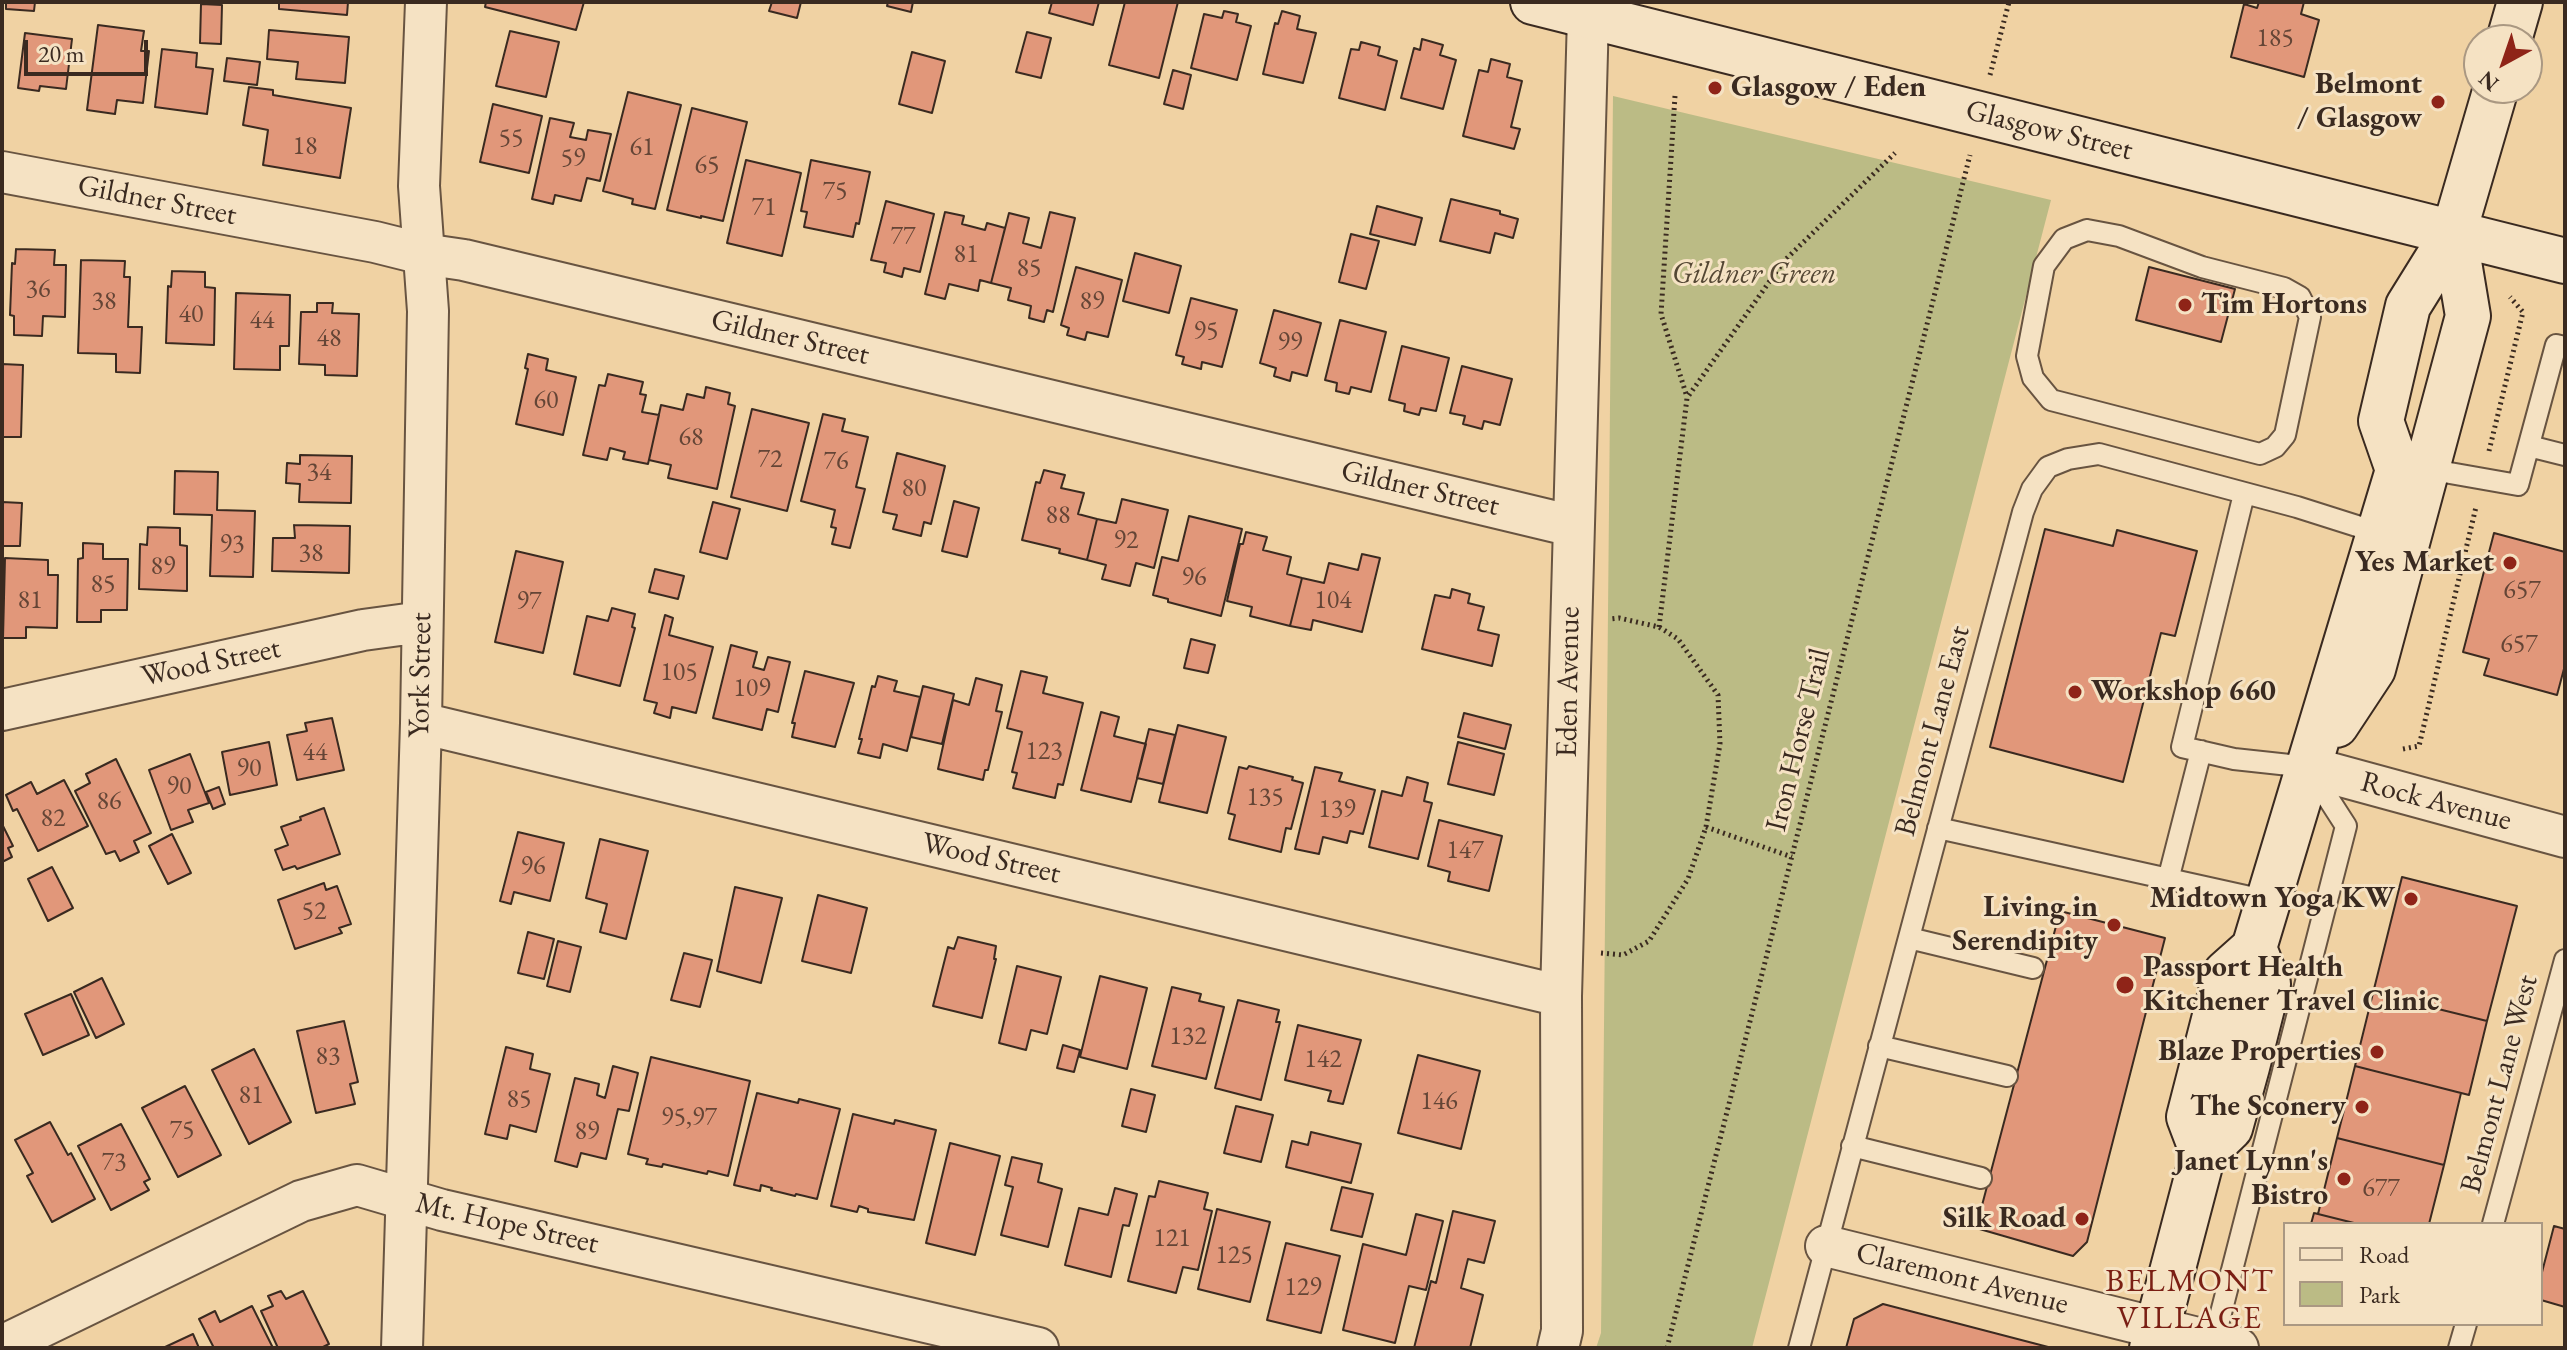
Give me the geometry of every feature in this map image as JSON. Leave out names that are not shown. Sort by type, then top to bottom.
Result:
[{"type":"street","name":"York Street","points":[[402,1348],[421,723],[428,311],[419,186],[426,2]]},
{"type":"street","name":"Glasgow Street","points":[[1533,2],[1590,9],[2565,261]]},
{"type":"street","points":[[2514,24],[2520,2]]},
{"type":"street","name":"Eden Avenue","points":[[1558,1348],[1562,1331],[1561,996],[1590,9]]},
{"type":"street","points":[[2308,767],[2373,669],[2412,469],[2381,421],[2408,306],[2454,232],[2491,104]]},
{"type":"street","name":"Gildner Street","points":[[2,172],[480,264],[1573,526]]},
{"type":"street","points":[[2154,1337],[2203,1154],[2189,1117],[2226,973],[2254,948],[2379,533],[2412,469],[2468,316],[2454,232]]},
{"type":"street","name":"Wood Street","points":[[2,710],[363,630],[422,622]]},
{"type":"street","name":"Wood Street","points":[[421,723],[1561,996]]},
{"type":"street","name":"Rock Avenue","points":[[2308,767],[2565,837]]},
{"type":"street","name":"Mt. Hope Street","points":[[2,1346],[301,1201],[357,1185],[408,1201],[1038,1348]]},
{"type":"street","name":"Claremont Avenue","points":[[1826,1246],[2154,1337],[2221,1346]]},
{"type":"lane","points":[[2087,230],[2119,236],[2202,267],[2284,288],[2300,297],[2310,317],[2285,435],[2275,447],[2260,454],[2051,400],[2033,378],[2027,356],[2044,266],[2064,239],[2087,230]]},
{"type":"lane","points":[[2412,469],[2518,485],[2556,345],[2565,347]]},
{"type":"lane","points":[[2545,388],[2565,394]]},
{"type":"lane","points":[[2529,446],[2565,455]]},
{"type":"lane","name":"Belmont Lane East","points":[[1799,1348],[2023,512],[2032,489],[2048,467],[2068,459],[2099,454],[2379,533]]},
{"type":"lane","points":[[2221,1346],[2346,826],[2308,767],[2234,759],[2182,747],[2244,494]]},
{"type":"lane","points":[[2168,880],[2201,751]]},
{"type":"lane","points":[[1938,828],[2268,901]]},
{"type":"lane","points":[[1909,938],[2033,968]]},
{"type":"lane","name":"Belmont Lane West","points":[[2494,1222],[2565,960]]},
{"type":"lane","points":[[1879,1046],[2007,1076]]},
{"type":"lane","points":[[1852,1146],[1981,1178]]},
{"type":"lane","points":[[2459,1348],[2465,1326]]},
{"type":"path","points":[[1988,85],[2009,2]]},
{"type":"path","points":[[1659,627],[1687,398],[1661,314],[1675,96]]},
{"type":"path","name":"Iron Horse Trail","points":[[1667,1348],[1973,143]]},
{"type":"path","points":[[1687,398],[1784,261],[1895,153]]},
{"type":"path","points":[[2391,752],[2419,746],[2523,312]]},
{"type":"path","points":[[1571,621],[1619,618],[1659,627],[1678,639],[1718,695],[1720,744],[1706,827],[1688,879],[1649,941],[1623,955],[1592,953]]},
{"type":"path","points":[[1706,827],[1792,857]]},
{"type":"green space","name":"Gildner Green","points":[[1613,96],[2051,200],[1752,1348],[1596,1348],[1601,1333]]},
{"type":"building","points":[[6,2],[35,2],[34,11],[6,9]]},
{"type":"building","points":[[279,2],[348,2],[347,15],[279,9]]},
{"type":"building","points":[[486,2],[584,2],[576,30],[485,7]]},
{"type":"building","points":[[772,2],[801,2],[797,18],[769,11]]},
{"type":"building","points":[[888,2],[913,2],[911,12],[887,6]]},
{"type":"building","points":[[1052,2],[1099,2],[1093,25],[1049,13]]},
{"type":"building","points":[[1125,2],[1178,2],[1159,78],[1109,65]]},
{"type":"building","points":[[2259,2],[2304,2],[2301,14],[2319,20],[2304,77],[2231,57],[2244,4],[2257,8]]},
{"type":"building","points":[[201,4],[222,5],[221,44],[200,43]]},
{"type":"building","points":[[1224,11],[1238,14],[1236,22],[1251,26],[1237,80],[1191,68],[1204,14],[1222,18]]},
{"type":"building","points":[[1282,11],[1300,16],[1297,29],[1316,33],[1303,83],[1263,74],[1275,23],[1278,24]]},
{"type":"building","points":[[98,25],[144,31],[141,51],[149,51],[143,103],[117,100],[115,114],[87,110]]},
{"type":"building","points":[[269,30],[349,37],[345,83],[296,79],[298,62],[267,59]]},
{"type":"building","points":[[510,31],[559,42],[546,97],[496,86]]},
{"type":"building","points":[[1027,32],[1051,38],[1041,78],[1016,72]]},
{"type":"building","points":[[25,33],[72,39],[66,89],[40,86],[39,91],[18,88]]},
{"type":"building","points":[[1422,39],[1443,45],[1440,55],[1456,60],[1443,109],[1401,98],[1414,48],[1420,50]]},
{"type":"building","points":[[1361,42],[1380,47],[1378,55],[1397,61],[1385,110],[1339,98],[1351,49],[1359,50]]},
{"type":"building","points":[[162,49],[197,53],[196,67],[213,69],[207,114],[155,107]]},
{"type":"building","points":[[912,52],[945,61],[932,113],[899,104]]},
{"type":"building","points":[[227,58],[260,62],[257,85],[224,81]]},
{"type":"building","points":[[1491,59],[1510,64],[1507,77],[1522,81],[1511,127],[1520,129],[1514,149],[1463,136],[1479,70],[1488,72]]},
{"type":"building","points":[[1173,70],[1191,75],[1183,109],[1164,104]]},
{"type":"building","points":[[249,87],[273,90],[273,95],[351,108],[340,178],[263,165],[268,130],[243,125]]},
{"type":"building","points":[[628,92],[681,105],[655,209],[632,204],[633,199],[603,191]]},
{"type":"building","points":[[493,104],[542,116],[529,173],[480,162]]},
{"type":"building","points":[[692,108],[747,122],[723,221],[667,210]]},
{"type":"building","points":[[550,118],[574,123],[570,137],[586,140],[588,130],[611,134],[600,181],[587,178],[581,201],[555,195],[553,204],[532,199]]},
{"type":"building","points":[[746,160],[801,173],[782,256],[727,243]]},
{"type":"building","points":[[811,160],[870,172],[859,224],[856,223],[853,237],[804,227],[807,212],[801,211]]},
{"type":"building","points":[[1451,199],[1500,211],[1500,214],[1518,219],[1513,238],[1495,233],[1490,253],[1440,241]]},
{"type":"building","points":[[886,201],[934,214],[920,272],[904,268],[902,277],[884,272],[886,263],[871,260]]},
{"type":"building","points":[[1377,206],[1422,218],[1415,245],[1370,234]]},
{"type":"building","points":[[945,212],[964,216],[962,224],[985,230],[987,223],[1005,228],[991,283],[980,280],[978,291],[949,284],[945,299],[925,294]]},
{"type":"building","points":[[1050,212],[1075,218],[1053,312],[1047,310],[1044,322],[1029,318],[1031,306],[1008,300],[1011,288],[991,283],[1009,213],[1029,218],[1023,243],[1041,248]]},
{"type":"building","points":[[1351,234],[1379,241],[1366,289],[1339,282]]},
{"type":"building","points":[[16,249],[55,250],[54,265],[66,265],[65,317],[43,316],[42,336],[14,335],[14,316],[10,315],[12,263],[15,264]]},
{"type":"building","points":[[1135,253],[1181,266],[1169,313],[1123,301]]},
{"type":"building","points":[[81,260],[125,261],[124,277],[130,277],[128,327],[142,327],[140,373],[116,372],[116,354],[78,353]]},
{"type":"building","points":[[1076,267],[1122,280],[1108,337],[1087,332],[1085,340],[1067,335],[1069,328],[1061,325]]},
{"type":"building","name":"Tim Hortons","points":[[2149,267],[2235,289],[2221,342],[2136,320]]},
{"type":"building","points":[[172,271],[205,272],[205,287],[215,288],[214,345],[166,343],[168,286],[171,287]]},
{"type":"building","points":[[236,293],[290,295],[289,346],[280,346],[280,370],[234,369]]},
{"type":"building","points":[[1191,298],[1237,310],[1222,367],[1202,362],[1201,369],[1182,364],[1184,357],[1176,355]]},
{"type":"building","points":[[317,303],[333,303],[332,313],[359,314],[357,376],[325,375],[325,365],[299,364],[301,312],[317,312]]},
{"type":"building","points":[[1274,310],[1321,323],[1307,376],[1292,372],[1290,381],[1274,376],[1276,368],[1260,363]]},
{"type":"building","points":[[1340,320],[1386,332],[1371,392],[1351,387],[1349,394],[1336,391],[1337,383],[1325,380]]},
{"type":"building","points":[[1402,346],[1449,358],[1436,411],[1421,408],[1419,415],[1404,411],[1405,404],[1389,400]]},
{"type":"building","points":[[528,354],[548,359],[546,370],[576,377],[563,435],[516,424],[528,369],[525,368]]},
{"type":"building","points":[[2,364],[23,365],[21,437],[2,437]]},
{"type":"building","points":[[1462,366],[1512,379],[1500,425],[1484,421],[1482,429],[1463,424],[1465,416],[1450,413]]},
{"type":"building","points":[[608,374],[643,382],[640,394],[646,395],[642,412],[659,415],[648,464],[623,459],[625,452],[610,448],[607,460],[583,455],[599,385],[605,386]]},
{"type":"building","points":[[706,387],[730,393],[728,404],[735,406],[717,489],[668,478],[671,465],[649,460],[661,405],[683,410],[687,394],[704,398]]},
{"type":"building","points":[[752,409],[809,423],[787,511],[731,497]]},
{"type":"building","points":[[823,414],[845,419],[842,431],[868,437],[856,487],[865,489],[850,548],[832,544],[836,528],[831,527],[835,510],[801,501]]},
{"type":"building","points":[[897,453],[945,466],[931,524],[924,522],[921,536],[893,529],[897,515],[883,512]]},
{"type":"building","points":[[300,455],[352,456],[351,503],[299,502],[300,484],[286,483],[287,463],[300,464]]},
{"type":"building","points":[[1044,470],[1065,475],[1061,488],[1084,493],[1078,514],[1097,519],[1087,560],[1059,553],[1060,549],[1022,540],[1036,482],[1040,483]]},
{"type":"building","points":[[175,471],[218,472],[217,510],[255,511],[253,577],[210,576],[212,515],[174,514]]},
{"type":"building","points":[[1122,499],[1168,510],[1154,568],[1136,563],[1130,586],[1102,579],[1106,565],[1087,560],[1097,519],[1116,523]]},
{"type":"building","points":[[954,501],[979,508],[967,557],[942,551]]},
{"type":"building","points":[[2,502],[22,503],[20,546],[2,546]]},
{"type":"building","points":[[713,502],[740,509],[727,559],[700,552]]},
{"type":"building","points":[[1189,516],[1242,529],[1221,616],[1153,595],[1162,557],[1178,561]]},
{"type":"building","points":[[294,525],[350,526],[349,573],[272,571],[273,538],[295,538]]},
{"type":"building","points":[[148,527],[180,528],[180,545],[187,546],[187,591],[139,589],[140,544],[147,545]]},
{"type":"building","name":"Workshop 660","points":[[2045,529],[2113,546],[2117,530],[2197,551],[2175,636],[2161,633],[2123,782],[1990,747]]},
{"type":"building","points":[[1246,532],[1267,537],[1263,550],[1291,557],[1287,574],[1302,578],[1290,626],[1250,616],[1252,607],[1227,601],[1240,544],[1243,544]]},
{"type":"building","points":[[2494,533],[2565,552],[2565,665],[2557,695],[2484,675],[2489,659],[2463,652]]},
{"type":"building","points":[[83,543],[103,544],[103,559],[128,559],[127,610],[101,610],[101,622],[77,622],[78,559],[83,558]]},
{"type":"building","points":[[516,551],[563,562],[543,653],[495,642]]},
{"type":"building","points":[[1362,554],[1380,558],[1362,632],[1313,620],[1311,630],[1290,626],[1302,578],[1324,583],[1329,563],[1358,570]]},
{"type":"building","points":[[5,558],[48,560],[48,575],[58,575],[57,628],[26,627],[26,638],[3,638]]},
{"type":"building","points":[[655,569],[684,576],[678,599],[649,592]]},
{"type":"building","points":[[1452,589],[1470,594],[1468,603],[1484,607],[1478,630],[1499,635],[1492,666],[1422,649],[1435,595],[1450,598]]},
{"type":"building","points":[[612,608],[635,614],[632,627],[635,628],[620,686],[574,674],[587,616],[608,621]]},
{"type":"building","points":[[665,615],[673,618],[669,635],[713,647],[696,713],[672,707],[670,718],[654,713],[657,703],[644,700]]},
{"type":"building","points":[[1191,639],[1215,645],[1208,673],[1184,668]]},
{"type":"building","points":[[731,645],[757,652],[753,667],[764,670],[768,657],[790,662],[778,712],[767,709],[762,730],[713,718]]},
{"type":"building","points":[[805,671],[854,683],[835,747],[792,737],[795,723],[792,723]]},
{"type":"building","points":[[1021,671],[1047,677],[1043,693],[1083,703],[1063,785],[1058,784],[1055,798],[1013,788],[1017,773],[1012,772],[1022,732],[1007,728]]},
{"type":"building","points":[[878,676],[897,681],[894,691],[920,697],[907,751],[883,744],[880,758],[858,753],[872,686],[875,687]]},
{"type":"building","points":[[976,678],[1002,685],[996,711],[1002,712],[983,780],[938,769],[953,700],[969,705]]},
{"type":"building","points":[[923,686],[954,694],[942,744],[911,737]]},
{"type":"building","points":[[1101,712],[1119,717],[1114,736],[1146,744],[1131,802],[1081,790]]},
{"type":"building","points":[[1464,713],[1511,725],[1505,749],[1458,737]]},
{"type":"building","points":[[332,718],[344,770],[297,780],[287,735],[307,731],[305,723]]},
{"type":"building","points":[[1178,725],[1226,737],[1207,813],[1159,802]]},
{"type":"building","points":[[1149,729],[1175,735],[1163,784],[1137,778]]},
{"type":"building","points":[[269,742],[277,785],[230,795],[222,752]]},
{"type":"building","points":[[1458,742],[1504,754],[1494,795],[1448,784]]},
{"type":"building","points":[[190,754],[209,803],[188,810],[193,822],[171,830],[149,770]]},
{"type":"building","points":[[116,759],[151,833],[134,841],[139,852],[120,861],[115,851],[106,854],[75,791],[90,783],[86,774]]},
{"type":"building","points":[[1249,766],[1293,777],[1292,780],[1303,783],[1291,829],[1286,828],[1281,852],[1229,839],[1235,815],[1228,813],[1239,767],[1247,769]]},
{"type":"building","points":[[1315,767],[1342,773],[1339,781],[1375,790],[1363,834],[1350,831],[1347,843],[1323,837],[1319,854],[1295,849]]},
{"type":"building","points":[[1407,777],[1428,783],[1424,801],[1432,803],[1418,859],[1369,847],[1382,791],[1402,796]]},
{"type":"building","points":[[64,780],[88,826],[38,851],[17,809],[13,811],[6,795],[31,782],[37,794]]},
{"type":"building","points":[[219,787],[225,804],[213,809],[206,792]]},
{"type":"building","points":[[324,808],[340,854],[297,869],[295,866],[283,870],[275,850],[288,845],[281,827]]},
{"type":"building","points":[[1439,820],[1502,836],[1489,891],[1448,881],[1450,872],[1428,866]]},
{"type":"building","points":[[2,824],[13,846],[8,848],[12,857],[2,862]]},
{"type":"building","points":[[518,832],[564,843],[550,901],[514,892],[511,904],[500,901]]},
{"type":"building","points":[[172,834],[191,873],[168,884],[149,846]]},
{"type":"building","points":[[600,839],[648,851],[626,939],[600,932],[607,904],[586,898]]},
{"type":"building","points":[[52,867],[73,908],[48,921],[28,879]]},
{"type":"building","points":[[2402,877],[2517,906],[2487,1021],[2373,993]]},
{"type":"building","points":[[324,883],[326,890],[337,886],[351,924],[339,928],[342,933],[295,949],[278,900]]},
{"type":"building","points":[[735,887],[782,898],[761,983],[717,971]]},
{"type":"building","points":[[818,895],[867,908],[851,973],[802,961]]},
{"type":"building","points":[[2060,911],[2165,938],[2087,1242],[2073,1256],[1976,1228]]},
{"type":"building","points":[[528,932],[554,939],[544,979],[518,973]]},
{"type":"building","points":[[958,937],[996,946],[996,959],[982,1018],[933,1006],[948,947],[954,949]]},
{"type":"building","points":[[558,941],[581,947],[570,992],[547,986]]},
{"type":"building","points":[[684,953],[712,960],[700,1007],[671,1000]]},
{"type":"building","points":[[1017,966],[1061,977],[1047,1034],[1031,1030],[1026,1050],[999,1043]]},
{"type":"building","points":[[1100,976],[1147,988],[1127,1069],[1080,1057]]},
{"type":"building","points":[[102,978],[124,1024],[96,1038],[74,992]]},
{"type":"building","points":[[1172,987],[1201,994],[1199,1001],[1224,1007],[1206,1079],[1152,1066]]},
{"type":"building","points":[[2373,993],[2487,1021],[2469,1095],[2355,1066]]},
{"type":"building","points":[[71,994],[89,1035],[43,1055],[25,1014]]},
{"type":"building","points":[[1238,1000],[1279,1010],[1276,1022],[1280,1022],[1261,1100],[1215,1088]]},
{"type":"building","points":[[344,1021],[358,1082],[350,1084],[355,1104],[316,1113],[297,1031]]},
{"type":"building","points":[[1298,1025],[1361,1040],[1343,1104],[1328,1101],[1331,1091],[1285,1080]]},
{"type":"building","points":[[1063,1045],[1080,1050],[1074,1072],[1057,1068]]},
{"type":"building","points":[[506,1047],[533,1054],[530,1069],[550,1074],[536,1132],[510,1125],[507,1139],[485,1134]]},
{"type":"building","points":[[254,1049],[291,1122],[249,1144],[212,1070]]},
{"type":"building","points":[[1418,1055],[1480,1071],[1461,1149],[1398,1133]]},
{"type":"building","points":[[651,1057],[750,1081],[728,1176],[663,1164],[662,1167],[646,1164],[648,1159],[628,1154]]},
{"type":"building","points":[[613,1066],[638,1073],[629,1111],[618,1109],[606,1159],[581,1153],[577,1167],[555,1161],[575,1078],[599,1084],[597,1095],[605,1098]]},
{"type":"building","points":[[2355,1066],[2461,1093],[2444,1165],[2337,1138]]},
{"type":"building","points":[[185,1086],[221,1155],[178,1177],[142,1108]]},
{"type":"building","points":[[1131,1089],[1155,1095],[1146,1132],[1122,1126]]},
{"type":"building","points":[[757,1093],[840,1109],[817,1199],[771,1190],[761,1185],[760,1191],[734,1185]]},
{"type":"building","points":[[1236,1106],[1273,1115],[1261,1162],[1224,1153]]},
{"type":"building","points":[[853,1114],[936,1130],[914,1220],[868,1212],[868,1209],[859,1206],[857,1212],[831,1206]]},
{"type":"building","points":[[50,1122],[68,1155],[71,1153],[95,1199],[52,1222],[27,1176],[33,1173],[15,1140]]},
{"type":"building","points":[[121,1124],[150,1179],[144,1182],[149,1190],[111,1210],[78,1146]]},
{"type":"building","points":[[1311,1132],[1361,1144],[1351,1183],[1286,1167],[1292,1141],[1308,1145]]},
{"type":"building","points":[[2337,1138],[2444,1165],[2430,1222],[2350,1222],[2318,1214]]},
{"type":"building","points":[[950,1143],[1000,1156],[975,1255],[926,1243]]},
{"type":"building","points":[[1012,1157],[1042,1164],[1038,1182],[1062,1189],[1048,1247],[1001,1235],[1013,1187],[1005,1185]]},
{"type":"building","points":[[1159,1181],[1208,1193],[1204,1209],[1212,1211],[1198,1270],[1183,1267],[1176,1293],[1128,1281],[1149,1196],[1155,1197]]},
{"type":"building","points":[[1342,1187],[1373,1194],[1362,1237],[1331,1230]]},
{"type":"building","points":[[1115,1188],[1137,1194],[1129,1226],[1123,1225],[1111,1277],[1065,1265],[1079,1208],[1108,1215]]},
{"type":"building","points":[[1217,1209],[1270,1222],[1250,1302],[1198,1289]]},
{"type":"building","points":[[1453,1211],[1495,1221],[1484,1263],[1468,1259],[1461,1288],[1483,1295],[1470,1348],[1414,1348],[1431,1281],[1436,1283]]},
{"type":"building","points":[[2314,1213],[2350,1222],[2312,1222]]},
{"type":"building","points":[[1416,1214],[1443,1221],[1426,1290],[1409,1286],[1395,1343],[1343,1330],[1363,1244],[1406,1255]]},
{"type":"building","points":[[2554,1226],[2565,1229],[2565,1307],[2543,1301],[2543,1268]]},
{"type":"building","points":[[1286,1243],[1340,1256],[1321,1333],[1267,1320]]},
{"type":"building","points":[[281,1291],[286,1299],[303,1291],[329,1344],[321,1348],[278,1348],[261,1311],[273,1306],[268,1296]]},
{"type":"building","points":[[1883,1304],[2052,1348],[1846,1348],[1854,1319]]},
{"type":"building","points":[[252,1306],[273,1348],[214,1348],[199,1319],[215,1311],[220,1322]]},
{"type":"building","points":[[193,1334],[199,1348],[163,1348]]},
{"type":"place","name":"Glasgow / Eden","points":[[1715,88]]},
{"type":"place","name":"Belmont / Glasgow","points":[[2438,102]]},
{"type":"place","name":"Tim Hortons","points":[[2185,305]]},
{"type":"place","name":"Yes Market","points":[[2510,563]]},
{"type":"place","name":"Workshop 660","points":[[2075,692]]},
{"type":"place","name":"Midtown Yoga KW","points":[[2411,899]]},
{"type":"place","name":"Living in Serendipity","points":[[2114,925]]},
{"type":"place","name":"Passport Health Kitchener Travel Clinic","points":[[2125,985]]},
{"type":"place","name":"Blaze Properties","points":[[2377,1052]]},
{"type":"place","name":"The Sconery","points":[[2362,1107]]},
{"type":"place","name":"Janet Lynn's Bistro","points":[[2344,1179]]},
{"type":"place","name":"Silk Road","points":[[2082,1219]]},
{"type":"district","name":"BELMONT VILLAGE","points":[[2190,1300]]}]
